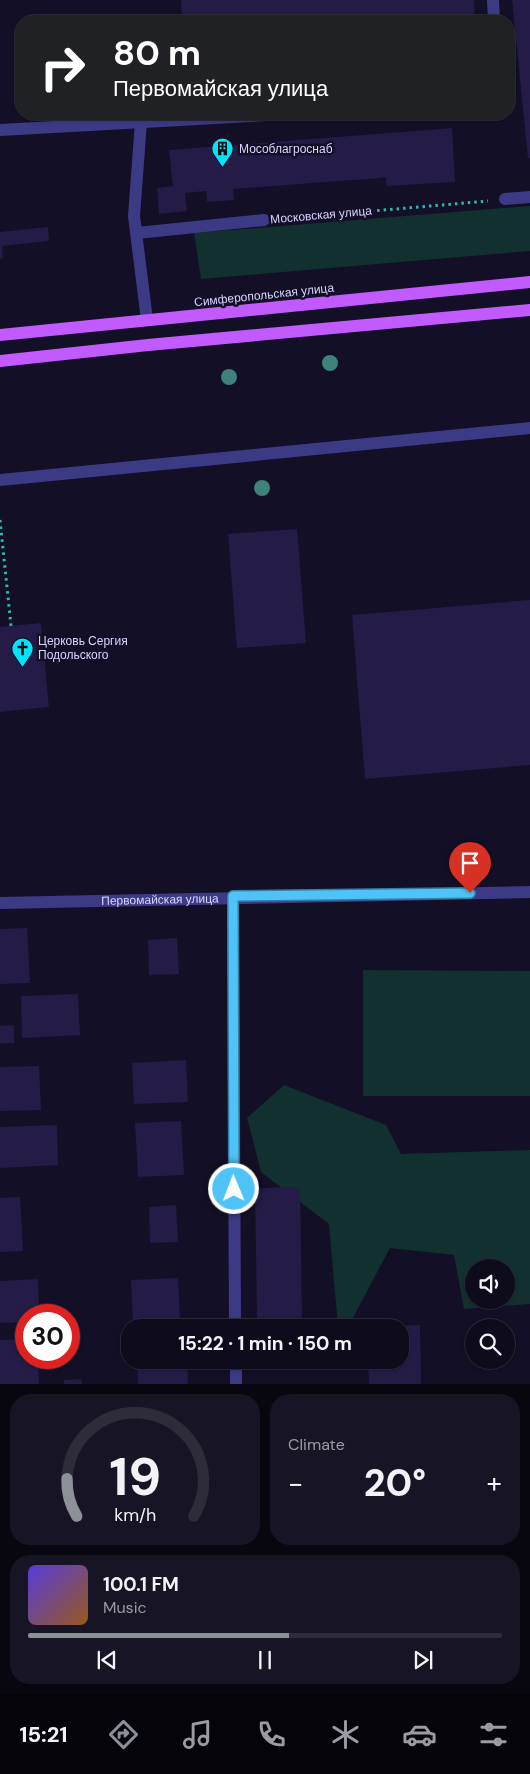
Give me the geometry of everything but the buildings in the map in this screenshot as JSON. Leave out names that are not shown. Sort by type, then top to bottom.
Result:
[{"type":"main road","name":"Симферопольская улица","points":[[0,335],[530,282]]},
{"type":"main road","points":[[0,361],[148,345],[530,310]]},
{"type":"street","points":[[492,0],[493,15]]},
{"type":"street","points":[[0,130],[177,120]]},
{"type":"street","points":[[141,122],[134,216],[147,320]]},
{"type":"street","points":[[504,199],[530,197]]},
{"type":"street","name":"Московская улица","points":[[137,233],[264,220]]},
{"type":"street","points":[[0,480],[530,428]]},
{"type":"street","name":"Первомайская улица","points":[[0,903],[233,896],[530,892]]},
{"type":"street","points":[[233,896],[235,1319]]},
{"type":"street","points":[[236,1369],[236,1384]]},
{"type":"path","name":"Московская улица","points":[[264,220],[504,199]]},
{"type":"path","points":[[0,520],[11,626]]},
{"type":"green space","points":[[530,206],[530,251],[201,279],[194,233]]},
{"type":"green space","points":[[363,970],[530,971],[530,1096],[363,1096]]},
{"type":"green space","points":[[284,1085],[386,1125],[401,1154],[530,1150],[530,1304],[515,1305],[515,1259],[465,1259],[464,1309],[454,1255],[390,1248],[352,1319],[337,1319],[329,1224],[261,1172],[247,1118]]},
{"type":"place","name":"Мособлагроснаб","points":[[223,168]]},
{"type":"place","name":"Церковь Сергия Подольского","points":[[22,667]]},
{"type":"route","points":[[234,1189],[233,896],[470,893]]}]
